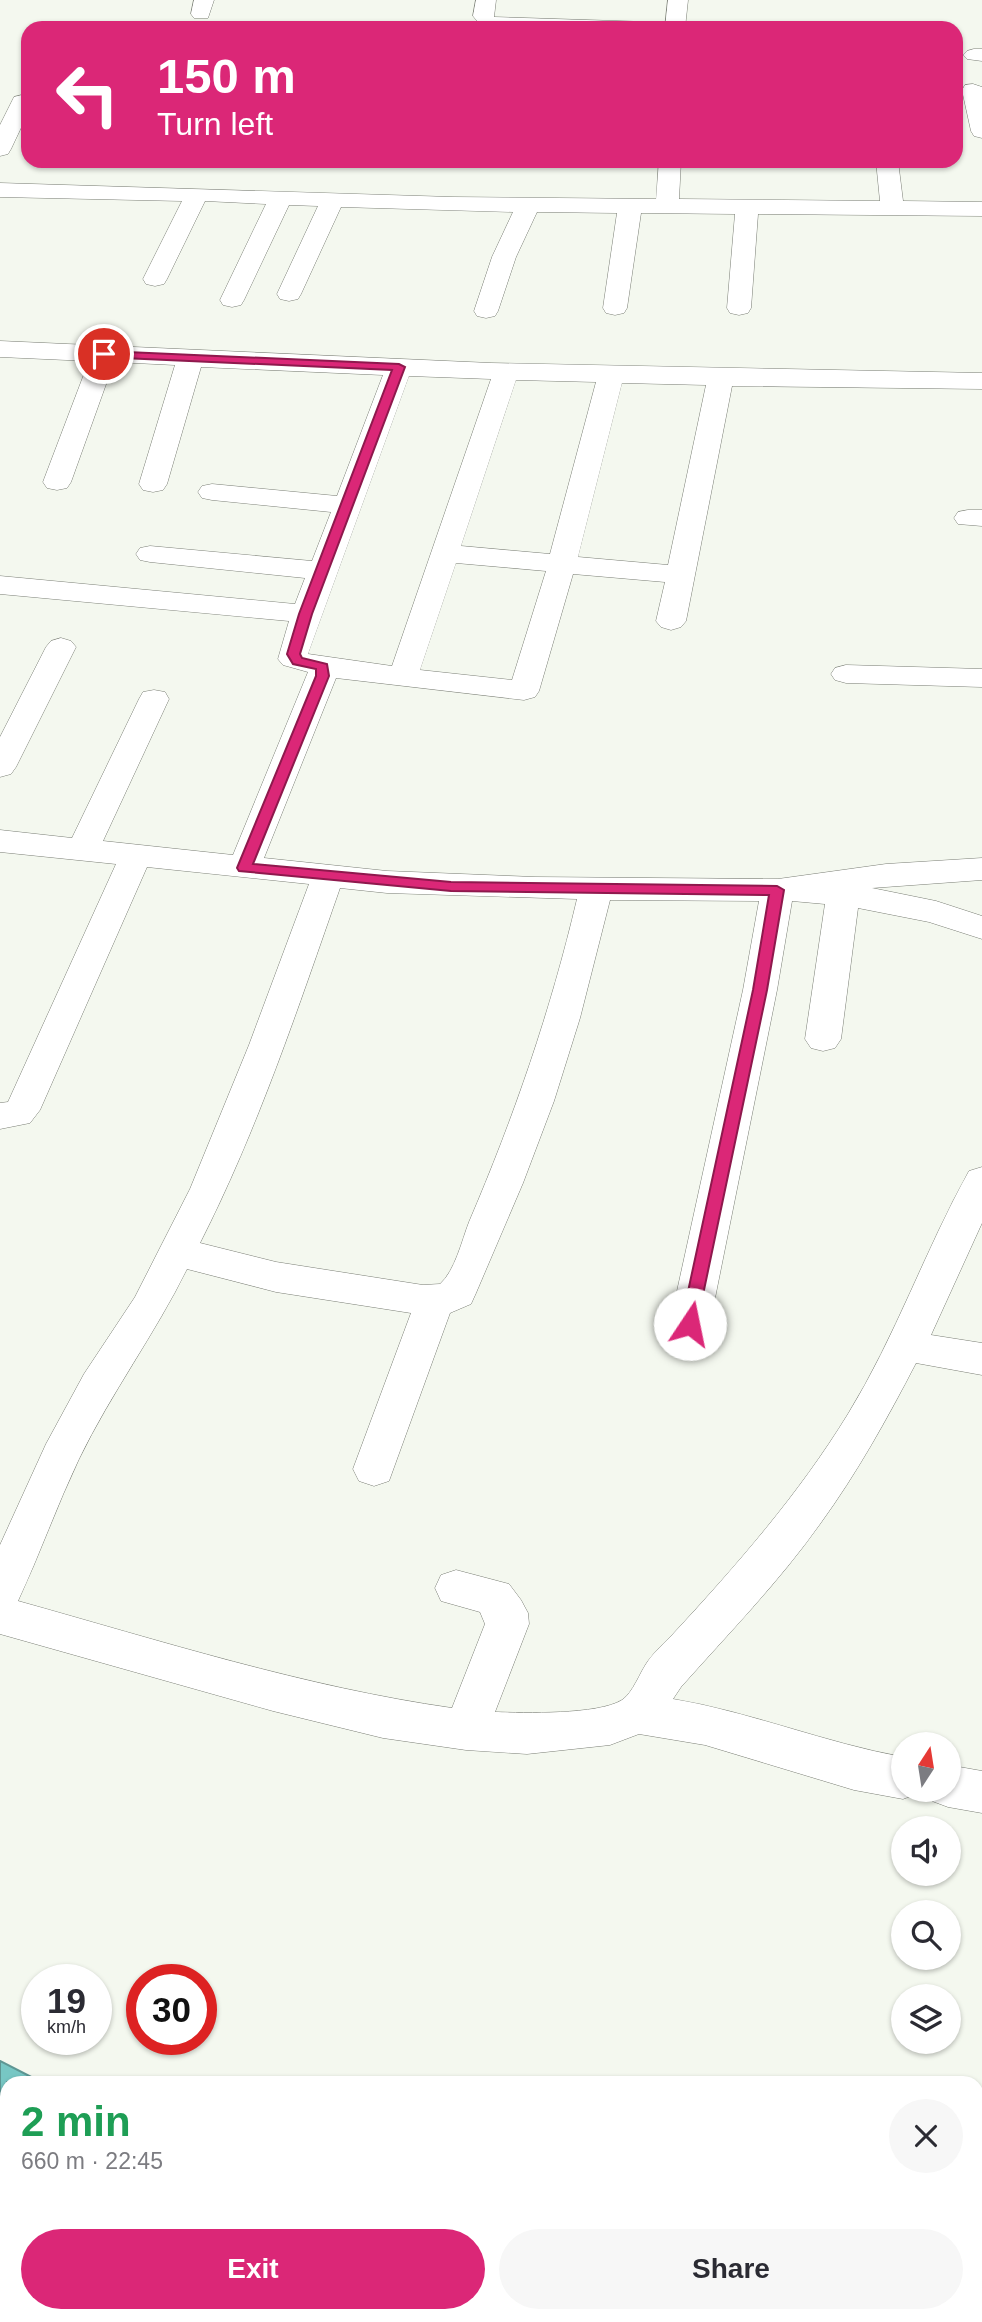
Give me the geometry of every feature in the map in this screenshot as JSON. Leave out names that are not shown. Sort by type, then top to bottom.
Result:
[{"type":"street","points":[[486,0],[483,16],[487,21]]},
{"type":"street","points":[[676,21],[678,0]]},
{"type":"street","points":[[973,90],[982,131]]},
{"type":"street","points":[[0,149],[21,104]]},
{"type":"street","points":[[667,206],[670,168]]},
{"type":"street","points":[[888,168],[892,208]]},
{"type":"street","points":[[0,190],[528,205],[982,209]]},
{"type":"street","points":[[155,278],[197,194]]},
{"type":"street","points":[[232,300],[280,198]]},
{"type":"street","points":[[289,294],[332,201]]},
{"type":"street","points":[[486,312],[504,257],[528,205]]},
{"type":"street","points":[[615,308],[630,205]]},
{"type":"street","points":[[739,308],[747,206]]},
{"type":"street","points":[[0,349],[720,379],[982,381]]},
{"type":"street","points":[[57,482],[104,354]]},
{"type":"street","points":[[153,484],[190,359]]},
{"type":"street","points":[[399,367],[306,614],[293,659],[323,667],[524,691],[562,564],[611,375]]},
{"type":"street","points":[[403,677],[506,372]]},
{"type":"street","points":[[671,621],[720,379]]},
{"type":"street","points":[[212,492],[349,505]]},
{"type":"street","points":[[444,553],[679,575]]},
{"type":"street","points":[[150,554],[323,572]]},
{"type":"street","points":[[0,585],[306,614]]},
{"type":"street","points":[[0,767],[61,647]]},
{"type":"street","points":[[244,868],[323,676],[323,667]]},
{"type":"street","points":[[846,674],[982,678]]},
{"type":"street","points":[[83,850],[154,699]]},
{"type":"street","points":[[0,841],[244,868],[451,886],[777,890],[843,895],[922,908],[982,928]]},
{"type":"street","points":[[0,1116],[17,1114],[22,1110],[136,856]]},
{"type":"street","points":[[777,890],[873,876],[982,869]]},
{"type":"street","points":[[0,1593],[60,1456],[98,1385],[149,1307],[209,1189],[328,876]]},
{"type":"street","points":[[178,1252],[276,1277],[435,1301],[447,1299],[457,1293],[467,1276],[521,1146],[563,1026],[596,889]]},
{"type":"street","points":[[690,1324],[760,990],[777,890]]},
{"type":"street","points":[[822,1039],[843,895]]},
{"type":"street","points":[[639,1714],[665,1673],[741,1590],[805,1513],[863,1425],[906,1346],[982,1181]]},
{"type":"street","points":[[374,1469],[435,1301]]},
{"type":"street","points":[[906,1346],[982,1360]]},
{"type":"street","points":[[456,1588],[494,1597],[506,1613],[507,1624],[466,1730]]},
{"type":"street","points":[[0,1615],[273,1691],[383,1717],[466,1730],[527,1734],[572,1731],[610,1724],[639,1714],[705,1725],[855,1769],[891,1776]]},
{"type":"street","points":[[961,1788],[982,1792]]},
{"type":"water","points":[[0,2061],[29,2076],[0,2076]]},
{"type":"route","points":[[104,354],[399,367],[293,654],[293,659],[323,667],[323,676],[244,868],[387,883],[451,886],[777,890],[760,990],[690,1324]]}]
